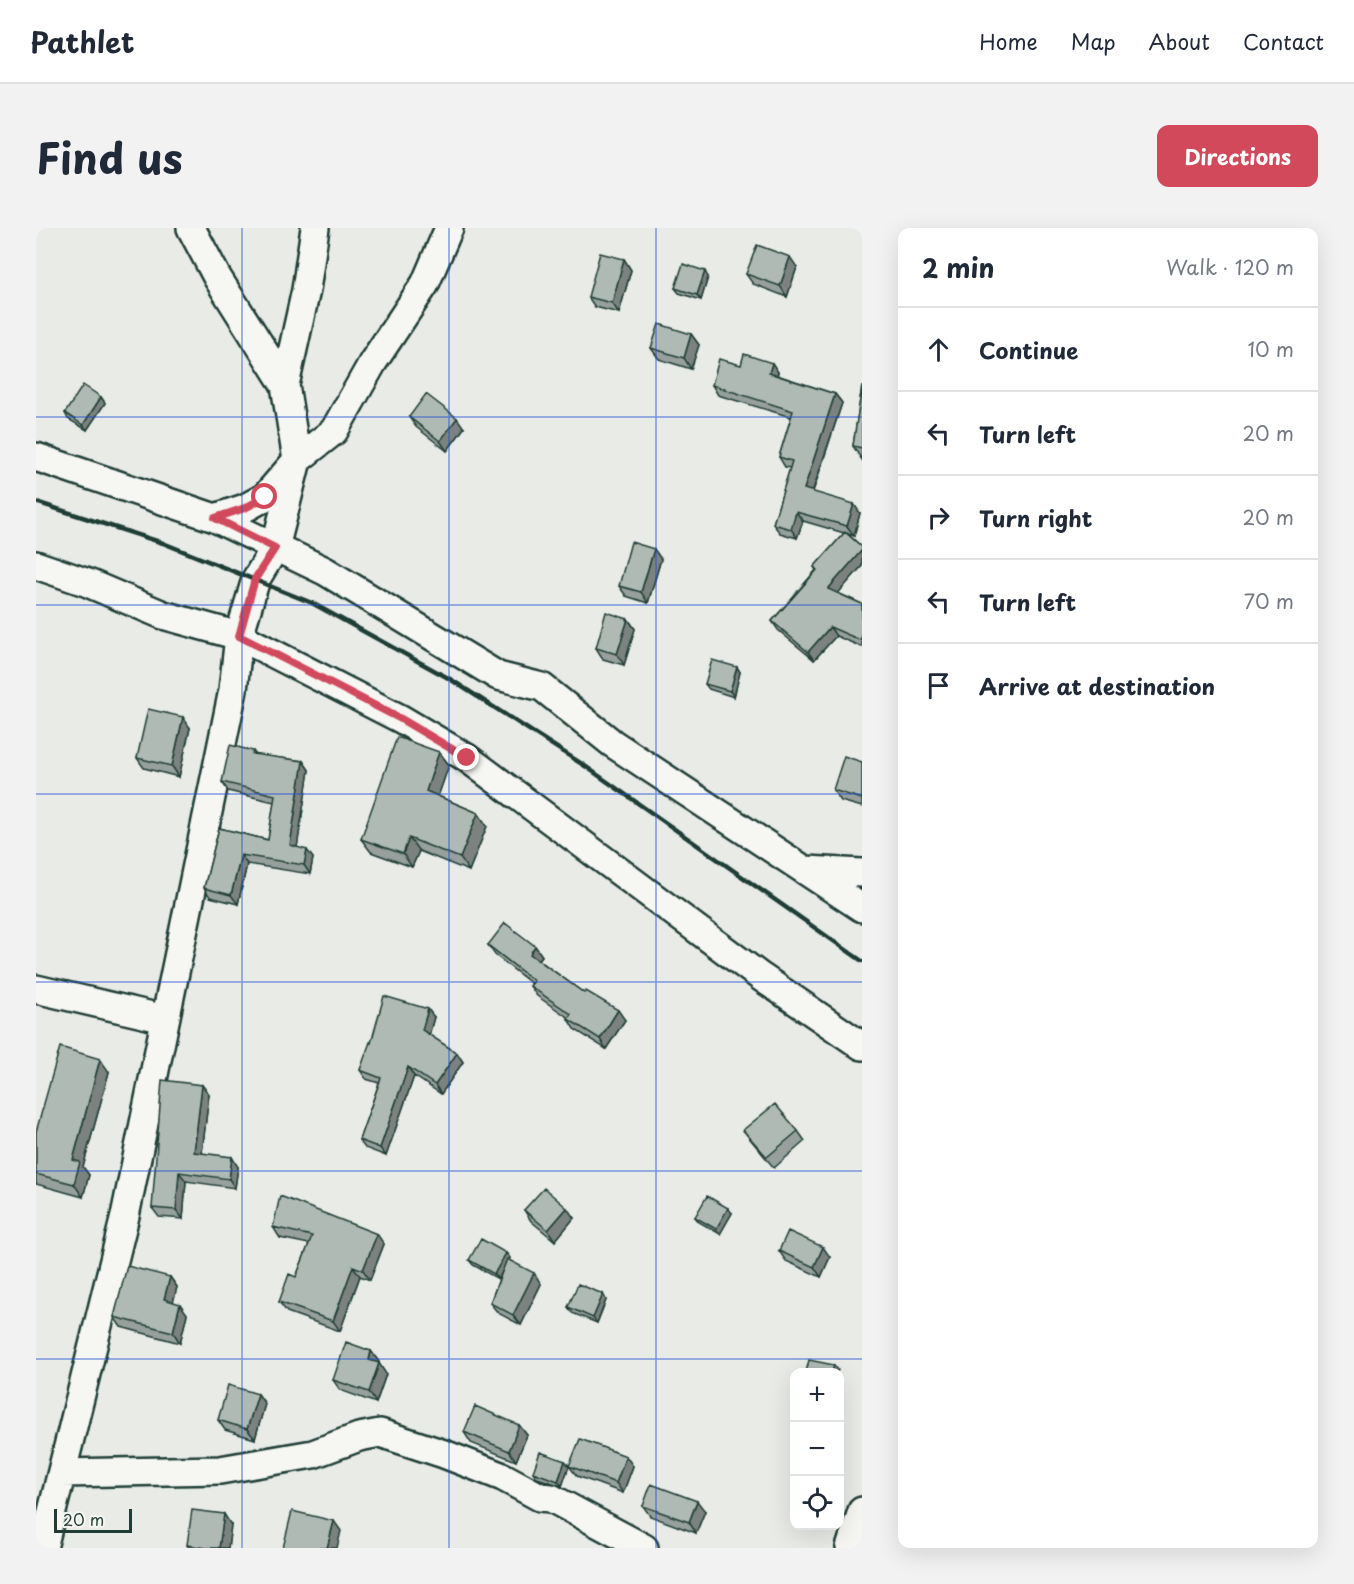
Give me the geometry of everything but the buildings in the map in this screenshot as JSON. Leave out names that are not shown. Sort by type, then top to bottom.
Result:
[{"type":"street","points":[[191,228],[217,277],[285,385]]},
{"type":"street","points":[[43,1548],[125,1216],[233,690],[239,636],[255,579],[275,548],[297,460],[285,385],[306,290],[315,228]]},
{"type":"street","points":[[215,518],[245,508],[265,497],[297,460],[334,431],[373,362],[424,284],[449,228]]},
{"type":"street","points":[[36,457],[215,518],[325,571],[498,676],[542,687],[612,743],[862,908]]},
{"type":"street","points":[[36,565],[88,583],[163,615],[239,636],[401,719],[467,758],[761,977],[862,1046]]},
{"type":"street","points":[[805,870],[862,873]]},
{"type":"street","points":[[36,989],[165,1019]]},
{"type":"street","points":[[62,1473],[220,1470],[314,1454],[359,1437],[380,1433],[425,1447],[503,1477],[540,1497],[551,1498],[644,1548]]},
{"type":"street","points":[[850,1548],[862,1511]]},
{"type":"railway","points":[[36,502],[163,543],[312,603],[450,679],[585,766],[862,961]]},
{"type":"route","points":[[265,497],[245,508],[215,518],[275,548],[255,579],[239,636],[401,719],[467,758]]}]
